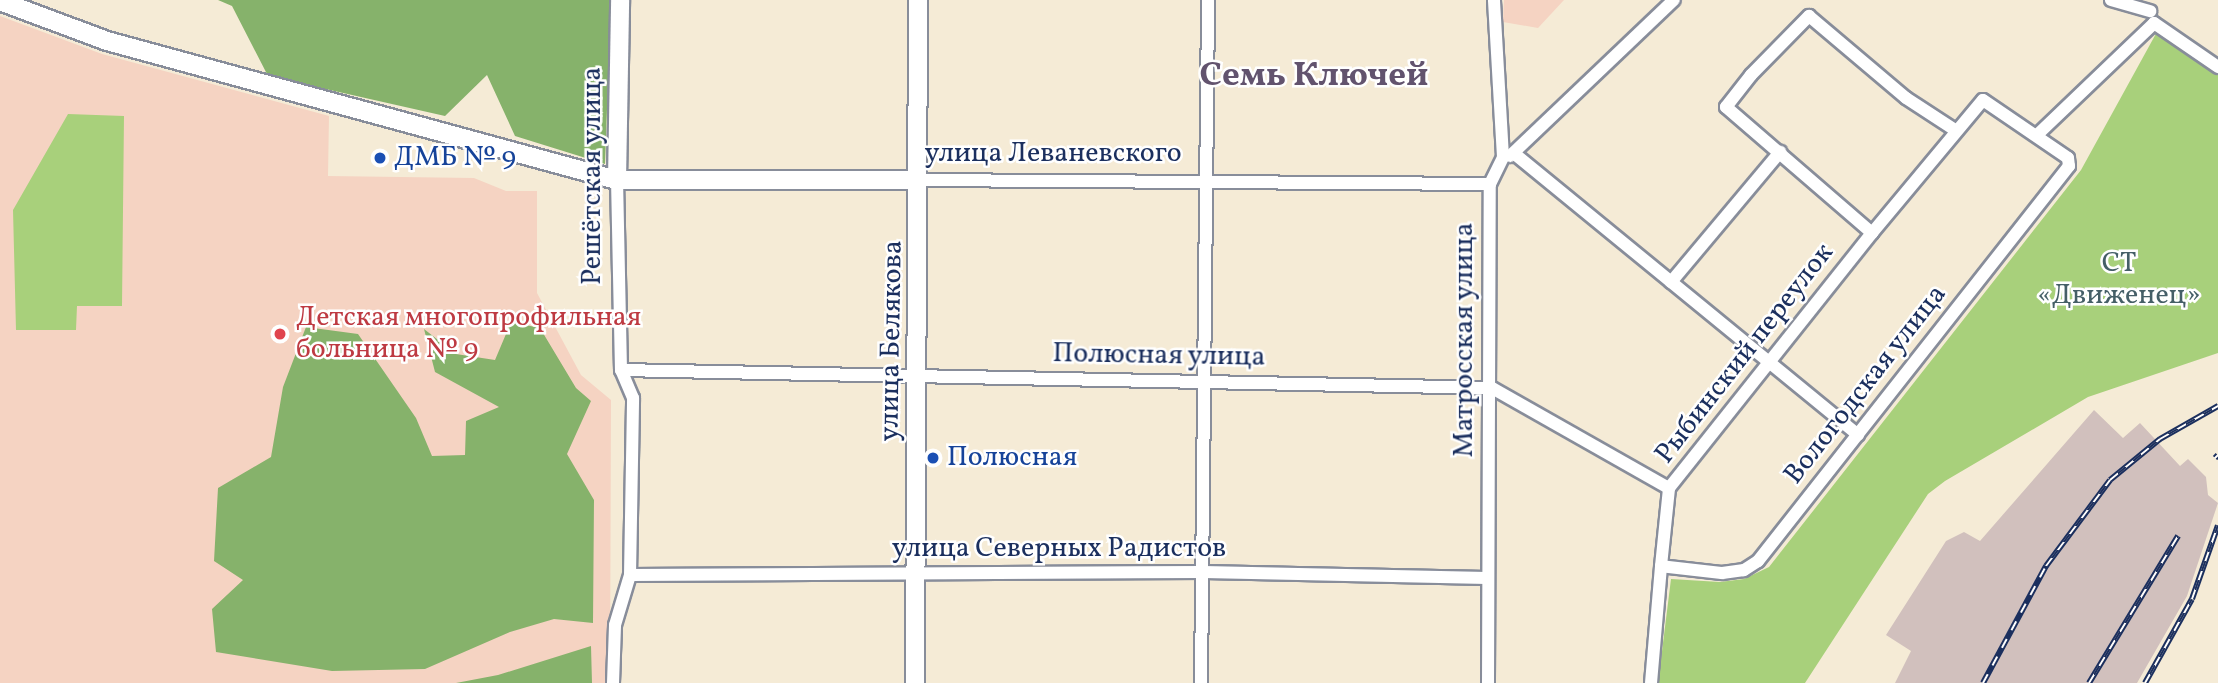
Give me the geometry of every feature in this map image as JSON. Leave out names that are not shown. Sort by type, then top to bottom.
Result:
[{"type":"street","name":"Решётская улица","points":[[613,683],[615,625],[630,575],[633,398],[621,369],[617,180],[621,0]]},
{"type":"street","name":"улица Белякова","points":[[915,683],[918,0]]},
{"type":"street","points":[[1201,683],[1204,572],[1204,180],[1208,0]]},
{"type":"street","name":"Матросская улица","points":[[1489,683],[1487,578],[1492,388],[1490,184],[1503,157],[1494,0]]},
{"type":"street","points":[[1503,157],[1516,155],[1674,0]]},
{"type":"street","points":[[2110,0],[2153,11],[2218,67]]},
{"type":"street","name":"улица Леваневского","points":[[0,1],[107,41],[617,180],[1204,180],[1490,184]]},
{"type":"street","points":[[2037,135],[2153,11]]},
{"type":"street","points":[[1872,233],[1726,107],[1772,51],[1809,16],[1906,98],[1955,130]]},
{"type":"street","name":"Рыбинский переулок","points":[[1651,683],[1669,488],[1771,364],[1955,130],[1983,100],[2037,135]]},
{"type":"street","name":"Вологодская улица","points":[[1661,566],[1722,573],[1744,570],[1758,561],[2069,166],[2068,158],[2037,135]]},
{"type":"street","points":[[1671,282],[1780,152]]},
{"type":"street","points":[[1516,155],[1858,435]]},
{"type":"street","name":"Полюсная улица","points":[[621,369],[918,379],[1204,380],[1492,388],[1669,488]]},
{"type":"street","name":"улица Северных Радистов","points":[[630,575],[1204,572],[1487,578]]},
{"type":"shaded area","points":[[1504,0],[1564,0],[1538,28],[1503,22]]},
{"type":"shaded area","name":"Детская многопрофильная больница № 9","points":[[0,16],[102,54],[329,116],[328,176],[474,178],[506,191],[537,191],[537,293],[581,375],[611,400],[610,683],[0,683]]},
{"type":"shaded area","points":[[2094,410],[2123,438],[2140,423],[2180,466],[2188,459],[2206,477],[2208,495],[2218,503],[2187,596],[2137,683],[1895,683],[1911,651],[1886,635],[1946,541],[1964,532],[1980,541]]},
{"type":"green space","points":[[218,0],[611,0],[605,164],[515,136],[487,75],[445,116],[268,76],[232,6]]},
{"type":"green space","name":"СТ «Движенец»","points":[[2158,30],[2218,72],[2218,353],[2088,397],[1945,481],[1928,494],[1805,683],[1658,683],[1671,579],[1720,582],[1744,579],[1769,567],[2081,170]]},
{"type":"green space","points":[[68,114],[124,116],[122,306],[77,306],[76,330],[16,330],[13,210]]},
{"type":"green space","points":[[511,322],[540,328],[576,388],[591,401],[567,454],[594,500],[593,623],[554,619],[510,632],[425,669],[332,671],[216,652],[212,609],[243,580],[214,561],[218,488],[271,457],[283,387],[306,327],[358,334],[416,418],[432,456],[465,455],[466,421],[499,407],[435,372],[424,329],[456,354],[495,360]]},
{"type":"green space","points":[[591,646],[592,683],[456,683],[498,675]]},
{"type":"railway","points":[[1983,683],[2046,566],[2110,480],[2160,439],[2218,406]]},
{"type":"railway","points":[[2215,458],[2218,455]]},
{"type":"railway","points":[[2145,683],[2192,599],[2218,525]]},
{"type":"railway","points":[[2089,683],[2178,536]]},
{"type":"place","name":"ДМБ № 9","points":[[380,158]]},
{"type":"place","name":"Детская многопрофильная больница № 9","points":[[280,334]]},
{"type":"place","name":"Полюсная","points":[[933,458]]},
{"type":"district","name":"Семь Ключей","points":[[1314,76]]}]
